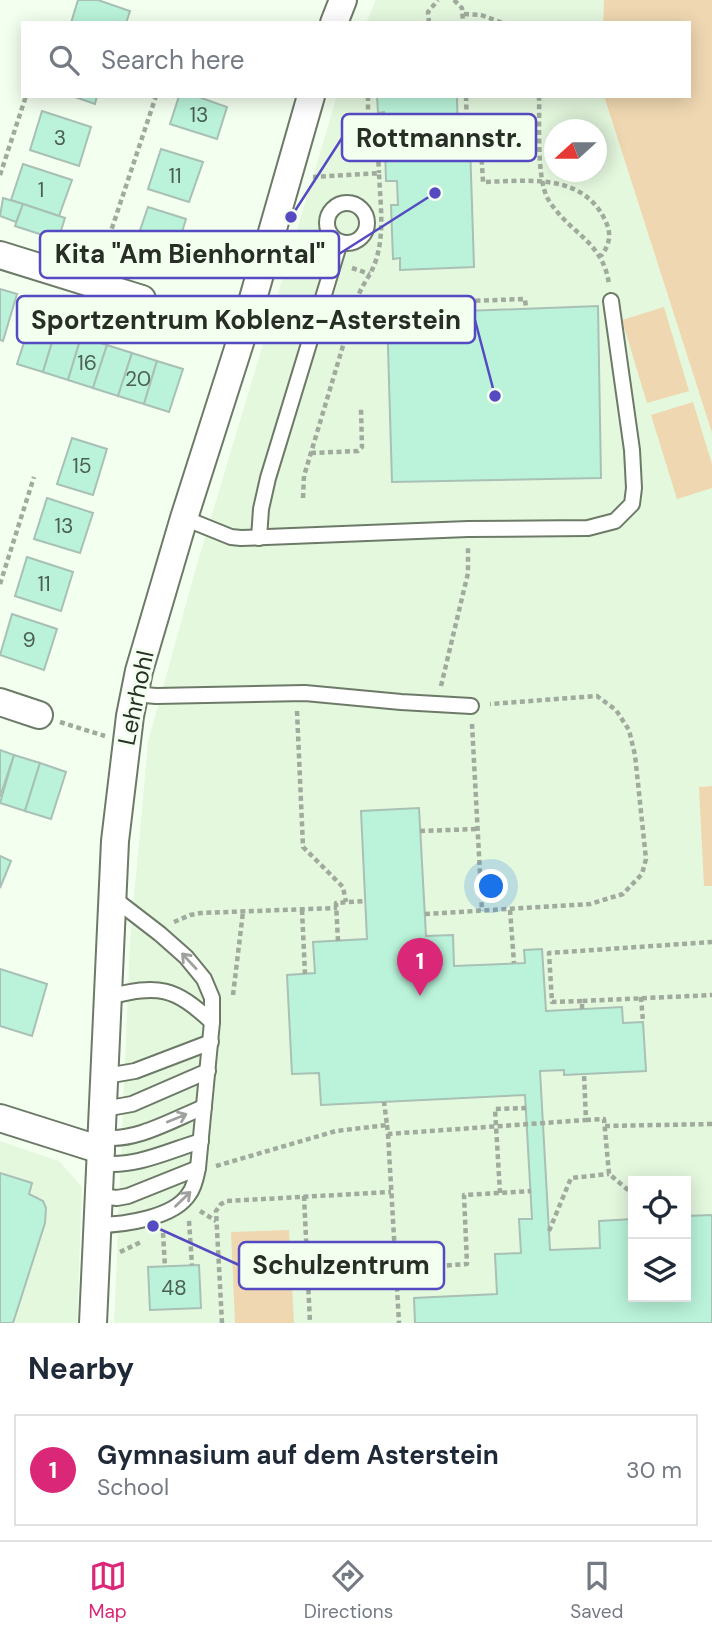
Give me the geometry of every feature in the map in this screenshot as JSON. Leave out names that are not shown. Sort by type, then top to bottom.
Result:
[{"type":"street","points":[[335,21],[343,0]]},
{"type":"street","name":"Lehrhohl","points":[[93,1323],[112,897],[126,743],[134,694],[184,518],[244,330],[310,98]]},
{"type":"street","points":[[0,255],[142,299]]},
{"type":"street","points":[[0,702],[39,715]]},
{"type":"street","points":[[0,1118],[101,1150]]},
{"type":"lane","points":[[259,538],[261,509],[268,478],[340,242]]},
{"type":"lane","points":[[184,518],[231,537],[259,538],[602,526],[615,522],[632,504],[634,488],[633,459],[611,301]]},
{"type":"lane","points":[[134,694],[156,696],[296,693],[471,706]]},
{"type":"lane","points":[[97,1225],[130,1224],[181,1203],[205,1168],[201,1141],[212,1022],[212,998],[204,979],[186,957],[112,897]]},
{"type":"lane","points":[[108,997],[144,990],[165,991],[184,998],[212,1022]]},
{"type":"lane","points":[[106,1076],[127,1074],[211,1042]]},
{"type":"lane","points":[[104,1109],[132,1104],[208,1071]]},
{"type":"lane","points":[[201,1141],[119,1165],[101,1150],[119,1139],[134,1136],[204,1107]]},
{"type":"lane","points":[[99,1196],[128,1196],[205,1168]]},
{"type":"path","points":[[429,21],[428,12],[438,0]]},
{"type":"path","points":[[454,0],[462,8],[463,21]]},
{"type":"path","points":[[464,14],[481,15],[498,21]]},
{"type":"path","points":[[0,175],[25,98]]},
{"type":"path","points":[[93,284],[155,98]]},
{"type":"path","points":[[303,498],[304,476],[357,299],[376,263],[380,244],[377,135],[368,119],[368,98]]},
{"type":"path","points":[[466,98],[467,128],[481,148],[483,182],[550,181],[571,188],[588,198],[603,215],[610,234],[607,248],[601,256]]},
{"type":"path","points":[[538,98],[544,190],[554,207],[601,256],[607,270],[611,301]]},
{"type":"path","points":[[307,176],[380,173]]},
{"type":"path","points":[[142,299],[223,324]]},
{"type":"path","points":[[357,299],[389,304],[525,299],[526,308]]},
{"type":"path","points":[[311,453],[358,450],[362,447],[360,409]]},
{"type":"path","points":[[0,584],[34,477]]},
{"type":"path","points":[[437,704],[468,573],[468,530]]},
{"type":"path","points":[[296,693],[303,847],[343,887],[346,902]]},
{"type":"path","points":[[425,914],[510,910],[590,904],[623,894],[642,874],[646,859],[635,755],[629,730],[616,710],[597,696],[471,706],[482,911]]},
{"type":"path","points":[[39,715],[126,743]]},
{"type":"path","points":[[421,831],[478,830]]},
{"type":"path","points":[[338,941],[336,903],[365,901]]},
{"type":"path","points":[[160,934],[172,923],[190,915],[337,908]]},
{"type":"path","points":[[302,909],[304,974]]},
{"type":"path","points":[[510,910],[514,963]]},
{"type":"path","points":[[712,942],[549,953],[552,1002],[712,995]]},
{"type":"path","points":[[641,998],[643,1022]]},
{"type":"path","points":[[582,1001],[582,1009]]},
{"type":"path","points":[[584,1074],[586,1120]]},
{"type":"path","points":[[384,1102],[399,1323]]},
{"type":"path","points":[[500,1193],[495,1110],[526,1108]]},
{"type":"path","points":[[388,1134],[604,1119],[610,1174],[628,1190]]},
{"type":"path","points":[[605,1126],[712,1124]]},
{"type":"path","points":[[205,1168],[337,1131],[387,1125]]},
{"type":"path","points":[[549,1231],[571,1178],[610,1174]]},
{"type":"path","points":[[396,1269],[467,1264],[464,1195],[531,1191]]},
{"type":"path","points":[[222,1323],[216,1211],[226,1201],[391,1192]]},
{"type":"path","points":[[303,1196],[310,1323]]},
{"type":"path","points":[[199,1211],[217,1221]]},
{"type":"path","points":[[189,1219],[192,1265]]},
{"type":"path","points":[[163,1231],[165,1267]]},
{"type":"shaded area","points":[[376,0],[604,0],[603,21],[367,21]]},
{"type":"shaded area","points":[[604,0],[712,0],[712,433],[605,98],[691,98],[691,21],[603,21]]},
{"type":"shaded area","points":[[336,98],[605,98],[712,433],[712,1323],[114,1323],[130,941],[148,742],[195,571]]},
{"type":"shaded area","points":[[664,307],[689,391],[647,403],[622,320]]},
{"type":"shaded area","points":[[693,402],[712,464],[712,488],[677,499],[651,415]]},
{"type":"shaded area","points":[[712,786],[712,886],[704,886],[699,787]]},
{"type":"shaded area","points":[[0,1141],[59,1161],[82,1187],[77,1323],[0,1323]]},
{"type":"shaded area","points":[[289,1230],[294,1323],[235,1323],[231,1232]]},
{"type":"building","points":[[78,0],[98,0],[130,11],[127,21],[72,21]]},
{"type":"building","points":[[78,98],[96,98],[95,104]]},
{"type":"building","points":[[178,98],[202,98],[227,107],[217,139],[170,124]]},
{"type":"building","points":[[377,98],[457,98],[458,144],[470,144],[474,267],[400,270],[400,258],[393,259],[391,205],[398,205],[397,181],[386,181],[384,112],[378,113]]},
{"type":"building","points":[[42,111],[91,127],[79,166],[30,150]]},
{"type":"building","points":[[161,149],[203,162],[189,202],[148,189]]},
{"type":"building","points":[[23,164],[72,180],[59,216],[11,200]]},
{"type":"building","points":[[3,198],[23,204],[16,222],[0,216]]},
{"type":"building","points":[[23,204],[65,218],[58,240],[15,226]]},
{"type":"building","points":[[148,207],[186,219],[175,255],[136,242]]},
{"type":"building","points":[[0,289],[17,294],[3,341],[0,340]]},
{"type":"building","points":[[598,306],[601,478],[392,482],[387,314]]},
{"type":"building","points":[[31,321],[56,329],[43,372],[17,364]]},
{"type":"building","points":[[56,329],[81,337],[68,380],[43,372]]},
{"type":"building","points":[[81,337],[107,345],[93,388],[68,380]]},
{"type":"building","points":[[107,345],[132,353],[118,396],[93,388]]},
{"type":"building","points":[[132,353],[157,361],[144,404],[118,396]]},
{"type":"building","points":[[157,361],[183,369],[169,412],[144,404]]},
{"type":"building","points":[[72,438],[107,449],[93,495],[57,484]]},
{"type":"building","points":[[47,498],[93,513],[80,553],[34,539]]},
{"type":"building","points":[[27,557],[73,572],[61,611],[15,596]]},
{"type":"building","points":[[12,614],[57,629],[44,670],[0,655]]},
{"type":"building","points":[[0,750],[14,755],[0,797]]},
{"type":"building","points":[[14,755],[40,763],[25,811],[0,803]]},
{"type":"building","points":[[40,763],[66,772],[51,819],[25,811]]},
{"type":"building","points":[[419,808],[426,936],[453,935],[454,966],[525,963],[524,950],[542,949],[546,1011],[622,1007],[623,1023],[643,1022],[646,1071],[564,1075],[564,1070],[540,1071],[550,1250],[600,1248],[599,1221],[628,1219],[628,1302],[691,1302],[691,1216],[712,1215],[712,1323],[415,1323],[414,1298],[497,1294],[495,1254],[521,1253],[519,1219],[532,1219],[525,1095],[321,1105],[319,1073],[292,1074],[287,975],[315,973],[313,942],[367,939],[361,811]]},
{"type":"building","points":[[0,856],[11,861],[0,888]]},
{"type":"building","points":[[0,969],[47,984],[32,1036],[0,1026]]},
{"type":"building","points":[[0,1173],[32,1183],[29,1194],[43,1201],[46,1208],[45,1223],[13,1323],[0,1323]]},
{"type":"building","points":[[199,1265],[201,1308],[150,1310],[148,1267]]},
{"type":"place","name":"Kita \"Am Bienhorntal\"","points":[[435,193]]},
{"type":"place","name":"Rottmannstr.","points":[[291,217]]},
{"type":"place","name":"Sportzentrum Koblenz-Asterstein","points":[[495,396]]},
{"type":"place","name":"Gymnasium auf dem Asterstein","points":[[420,996]]},
{"type":"place","name":"Schulzentrum","points":[[153,1226]]}]
